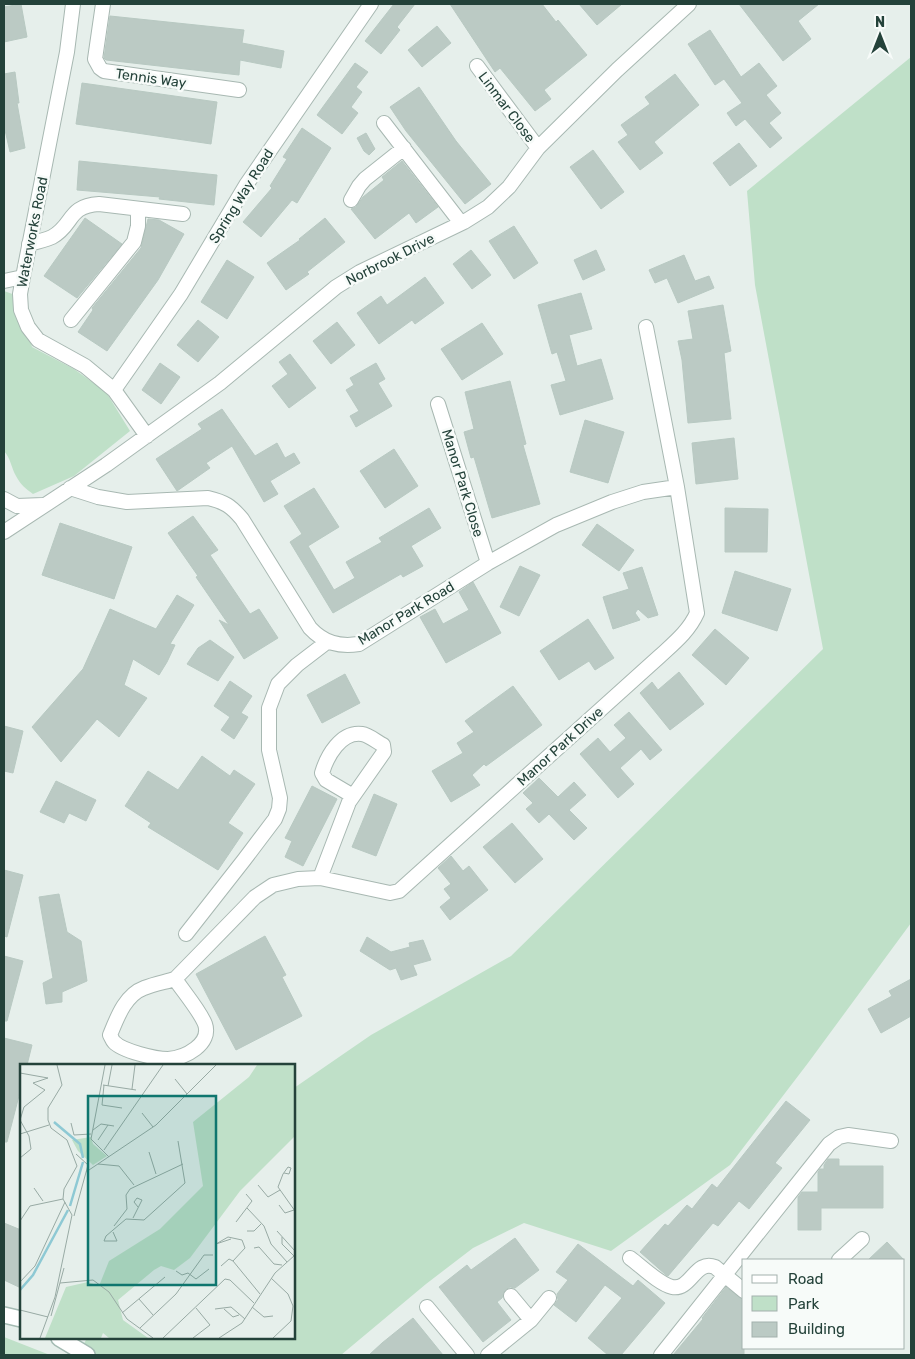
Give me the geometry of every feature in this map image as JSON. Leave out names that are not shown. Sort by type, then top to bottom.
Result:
[{"type":"main road","points":[[4,1315],[20,1319]]},
{"type":"main road","points":[[61,1339],[86,1355]]},
{"type":"street","name":"Waterworks Road","points":[[73,4],[67,52],[20,294],[21,310],[28,327],[38,340],[84,366],[114,390],[147,436]]},
{"type":"street","name":"Tennis Way","points":[[103,4],[95,59],[104,71],[239,90]]},
{"type":"street","name":"Spring Way Road","points":[[114,390],[180,294],[246,185],[371,4]]},
{"type":"street","name":"Norbrook Drive","points":[[4,532],[147,436],[220,383],[336,287],[360,272],[461,223],[488,207],[509,187],[538,148],[617,70],[689,4]]},
{"type":"street","name":"Linmar Close","points":[[477,66],[538,148]]},
{"type":"street","points":[[384,122],[461,223]]},
{"type":"street","points":[[351,200],[364,180],[404,148]]},
{"type":"street","points":[[29,244],[52,237],[63,228],[72,215],[80,208],[89,205],[184,214]]},
{"type":"street","points":[[71,320],[134,242],[138,226],[138,209]]},
{"type":"street","points":[[4,281],[23,277]]},
{"type":"street","name":"Manor Park Drive","points":[[175,979],[255,897],[272,885],[298,878],[320,878],[390,893],[399,891],[688,630],[697,613],[677,488],[646,327]]},
{"type":"street","name":"Manor Park Close","points":[[438,404],[488,563]]},
{"type":"street","points":[[70,488],[98,497],[127,502],[208,498],[222,501],[242,519],[310,628],[327,642],[296,665],[278,684],[269,708],[269,750],[280,798],[279,809],[275,818],[186,934]]},
{"type":"street","name":"Manor Park Road","points":[[327,642],[337,645],[359,644],[488,563],[556,525],[612,502],[643,492],[677,488]]},
{"type":"street","points":[[4,499],[16,506],[43,505]]},
{"type":"street","points":[[320,878],[353,796],[384,752],[383,745],[364,734],[351,734],[343,740],[325,763],[322,773],[326,780],[353,796]]},
{"type":"street","points":[[175,979],[205,1024],[206,1033],[203,1042],[185,1054],[170,1059],[153,1058],[114,1042],[110,1035],[125,1003],[142,988],[175,979]]},
{"type":"street","points":[[661,1355],[829,1144],[839,1137],[848,1135],[891,1141]]},
{"type":"street","points":[[840,1259],[862,1239]]},
{"type":"street","points":[[630,1258],[664,1283],[673,1287],[681,1286],[704,1266],[710,1265],[715,1266],[742,1289]]},
{"type":"street","points":[[511,1296],[531,1320]]},
{"type":"street","points":[[488,1355],[531,1320],[549,1298]]},
{"type":"street","points":[[427,1307],[467,1355]]},
{"type":"green space","points":[[911,57],[911,923],[730,1165],[611,1251],[524,1223],[473,1248],[426,1284],[341,1355],[78,1355],[86,1339],[295,1339],[295,1087],[371,1035],[511,956],[823,649],[755,285],[747,191]]},
{"type":"green space","points":[[4,291],[18,296],[32,347],[74,369],[106,392],[130,431],[74,476],[33,494],[18,479],[4,451]]},
{"type":"green space","points":[[4,1337],[50,1355],[4,1355]]},
{"type":"building","points":[[21,4],[27,37],[4,42],[4,7]]},
{"type":"building","points":[[394,4],[415,4],[397,27],[400,30],[381,54],[365,41]]},
{"type":"building","points":[[450,4],[542,4],[587,55],[544,90],[551,99],[535,111],[500,68],[495,72]]},
{"type":"building","points":[[579,4],[622,4],[597,25]]},
{"type":"building","points":[[739,4],[819,4],[798,21],[811,39],[783,61]]},
{"type":"building","points":[[110,16],[244,30],[242,43],[284,51],[281,68],[240,60],[239,75],[106,60],[104,58]]},
{"type":"building","points":[[437,26],[451,43],[422,67],[408,50]]},
{"type":"building","points":[[710,30],[741,77],[759,63],[777,86],[766,95],[781,113],[769,123],[782,138],[770,148],[745,119],[736,126],[727,113],[742,103],[724,79],[715,85],[688,44]]},
{"type":"building","points":[[355,63],[368,72],[356,87],[362,92],[351,107],[358,113],[342,134],[317,115]]},
{"type":"building","points":[[15,72],[19,103],[17,103],[25,148],[10,152],[4,130],[4,74]]},
{"type":"building","points":[[675,74],[699,105],[654,142],[663,153],[640,170],[618,142],[628,135],[621,125],[650,104],[645,97]]},
{"type":"building","points":[[82,83],[217,102],[211,144],[76,124]]},
{"type":"building","points":[[419,87],[456,141],[491,184],[465,204],[406,131],[390,107]]},
{"type":"building","points":[[302,128],[331,148],[297,203],[292,200],[261,237],[243,222],[272,188],[270,186],[287,159],[283,157]]},
{"type":"building","points":[[366,133],[375,149],[369,155],[364,151],[357,138]]},
{"type":"building","points":[[739,143],[757,166],[730,186],[713,163]]},
{"type":"building","points":[[593,150],[624,192],[601,209],[570,167]]},
{"type":"building","points":[[79,161],[217,175],[214,205],[159,199],[160,197],[77,190]]},
{"type":"building","points":[[402,161],[438,207],[416,223],[409,213],[375,239],[351,209],[356,207],[363,197],[384,180],[382,177]]},
{"type":"building","points":[[85,218],[122,244],[77,298],[44,276]]},
{"type":"building","points":[[325,218],[345,242],[307,272],[309,274],[286,290],[267,263],[300,240]]},
{"type":"building","points":[[148,219],[159,220],[184,234],[158,280],[107,351],[78,332],[93,310],[92,308],[141,248]]},
{"type":"building","points":[[514,226],[538,263],[514,279],[489,241]]},
{"type":"building","points":[[471,250],[491,275],[472,289],[453,264]]},
{"type":"building","points":[[596,250],[605,270],[583,280],[574,260]]},
{"type":"building","points":[[684,255],[695,281],[709,276],[714,288],[678,303],[667,278],[655,283],[649,270]]},
{"type":"building","points":[[227,260],[254,277],[227,319],[201,302]]},
{"type":"building","points":[[425,277],[444,303],[415,324],[412,320],[379,344],[357,313],[381,296],[387,305]]},
{"type":"building","points":[[581,293],[592,329],[569,335],[577,366],[601,359],[613,399],[560,415],[551,385],[566,381],[557,352],[552,354],[538,305]]},
{"type":"building","points":[[723,305],[731,351],[724,353],[731,419],[688,423],[682,360],[678,341],[693,339],[688,311]]},
{"type":"building","points":[[198,320],[219,337],[198,362],[177,345]]},
{"type":"building","points":[[337,322],[355,345],[331,364],[313,341]]},
{"type":"building","points":[[482,323],[503,354],[462,380],[441,349]]},
{"type":"building","points":[[290,354],[316,388],[289,408],[272,386],[288,374],[279,362]]},
{"type":"building","points":[[160,363],[180,377],[161,404],[142,390]]},
{"type":"building","points":[[376,363],[385,379],[378,383],[392,406],[356,427],[350,416],[359,411],[346,390],[354,385],[350,378]]},
{"type":"building","points":[[510,381],[526,444],[523,445],[540,504],[492,518],[474,457],[471,458],[464,432],[474,429],[465,392]]},
{"type":"building","points":[[222,409],[255,456],[277,443],[285,458],[294,453],[300,463],[270,481],[278,494],[264,502],[232,446],[206,463],[210,468],[177,491],[156,459],[202,429],[198,424]]},
{"type":"building","points":[[585,420],[624,432],[608,483],[570,472]]},
{"type":"building","points":[[734,438],[738,479],[696,484],[692,443]]},
{"type":"building","points":[[394,449],[418,486],[385,508],[360,471]]},
{"type":"building","points":[[314,488],[339,527],[308,546],[334,590],[355,578],[346,562],[382,542],[379,538],[429,508],[441,528],[411,546],[423,566],[403,577],[401,574],[333,613],[290,542],[302,534],[284,506]]},
{"type":"building","points":[[725,508],[768,509],[767,552],[725,552]]},
{"type":"building","points":[[193,516],[218,550],[210,555],[250,614],[259,609],[278,638],[244,659],[219,620],[229,625],[168,533]]},
{"type":"building","points":[[60,523],[132,547],[114,599],[42,575]]},
{"type":"building","points":[[597,524],[634,550],[619,571],[582,545]]},
{"type":"building","points":[[520,566],[540,575],[519,616],[500,607]]},
{"type":"building","points":[[642,567],[658,615],[648,618],[638,609],[635,613],[640,620],[613,629],[603,597],[629,589],[623,573]]},
{"type":"building","points":[[735,571],[791,589],[777,631],[722,613]]},
{"type":"building","points":[[473,582],[501,633],[446,663],[420,617],[435,609],[443,624],[469,610],[459,592]]},
{"type":"building","points":[[177,595],[194,605],[170,644],[175,645],[167,662],[159,675],[133,659],[124,685],[147,698],[119,737],[97,719],[61,762],[32,727],[83,669],[110,609],[156,629]]},
{"type":"building","points":[[588,619],[614,658],[595,670],[589,661],[559,680],[540,651]]},
{"type":"building","points":[[715,629],[749,658],[726,685],[692,655]]},
{"type":"building","points":[[210,640],[234,657],[218,681],[187,664],[198,648]]},
{"type":"building","points":[[679,672],[704,704],[670,730],[640,693],[652,682],[658,690]]},
{"type":"building","points":[[345,674],[360,703],[322,723],[307,695]]},
{"type":"building","points":[[230,681],[252,696],[241,713],[248,717],[234,739],[221,730],[230,717],[214,706]]},
{"type":"building","points":[[513,686],[542,725],[486,766],[484,764],[472,775],[480,785],[451,802],[432,771],[463,753],[457,743],[474,732],[465,721]]},
{"type":"building","points":[[629,712],[662,750],[650,760],[641,749],[620,768],[634,784],[618,798],[580,754],[598,738],[610,752],[626,738],[614,725]]},
{"type":"building","points":[[4,726],[23,731],[13,773],[4,771]]},
{"type":"building","points":[[202,756],[230,776],[234,770],[255,784],[228,823],[243,833],[218,870],[148,827],[151,823],[125,806],[148,771],[178,790]]},
{"type":"building","points":[[539,778],[558,797],[574,782],[586,795],[569,810],[587,828],[574,840],[549,814],[539,823],[526,809],[533,803],[523,793]]},
{"type":"building","points":[[56,781],[96,800],[86,821],[69,813],[64,823],[40,812]]},
{"type":"building","points":[[312,786],[337,799],[303,866],[285,857],[292,841],[285,838]]},
{"type":"building","points":[[374,794],[397,804],[376,856],[352,847]]},
{"type":"building","points":[[512,823],[543,859],[515,883],[483,847]]},
{"type":"building","points":[[451,856],[463,871],[469,866],[488,890],[450,920],[440,907],[451,898],[444,889],[451,884],[438,868]]},
{"type":"building","points":[[4,870],[23,875],[7,937],[4,936]]},
{"type":"building","points":[[59,894],[67,932],[81,941],[87,981],[62,992],[62,1002],[46,1004],[43,983],[53,978],[39,897]]},
{"type":"building","points":[[265,936],[286,975],[282,977],[302,1016],[236,1050],[196,974]]},
{"type":"building","points":[[367,937],[391,952],[410,947],[409,943],[423,940],[431,960],[413,965],[417,975],[401,980],[396,968],[390,970],[360,951]]},
{"type":"building","points":[[4,956],[23,961],[7,1021],[4,1021]]},
{"type":"building","points":[[911,979],[911,1016],[881,1033],[868,1009],[892,996],[889,991]]},
{"type":"building","points":[[4,1038],[32,1045],[27,1064],[20,1064],[20,1092],[7,1142],[4,1142]]},
{"type":"building","points":[[786,1101],[810,1120],[775,1163],[782,1168],[749,1209],[739,1201],[718,1226],[713,1223],[668,1276],[666,1275],[640,1252],[665,1224],[668,1226],[687,1205],[692,1209],[712,1184],[717,1188]]},
{"type":"building","points":[[828,1159],[839,1159],[839,1166],[883,1166],[883,1208],[821,1208],[821,1230],[798,1230],[798,1197],[802,1192],[818,1192],[818,1172],[820,1169],[824,1169]]},
{"type":"building","points":[[4,1223],[20,1230],[20,1288],[4,1280]]},
{"type":"building","points":[[515,1238],[539,1270],[515,1288],[510,1287],[505,1290],[502,1298],[497,1302],[511,1320],[483,1342],[439,1287],[467,1265],[471,1270]]},
{"type":"building","points":[[887,1242],[903,1259],[869,1259]]},
{"type":"building","points":[[578,1244],[633,1286],[638,1280],[665,1303],[621,1355],[608,1355],[588,1338],[622,1298],[605,1285],[576,1322],[554,1305],[558,1300],[557,1294],[568,1280],[556,1272]]},
{"type":"building","points":[[726,1287],[742,1299],[742,1349],[744,1349],[744,1355],[673,1355]]},
{"type":"building","points":[[413,1318],[443,1355],[369,1355],[382,1343]]}]
